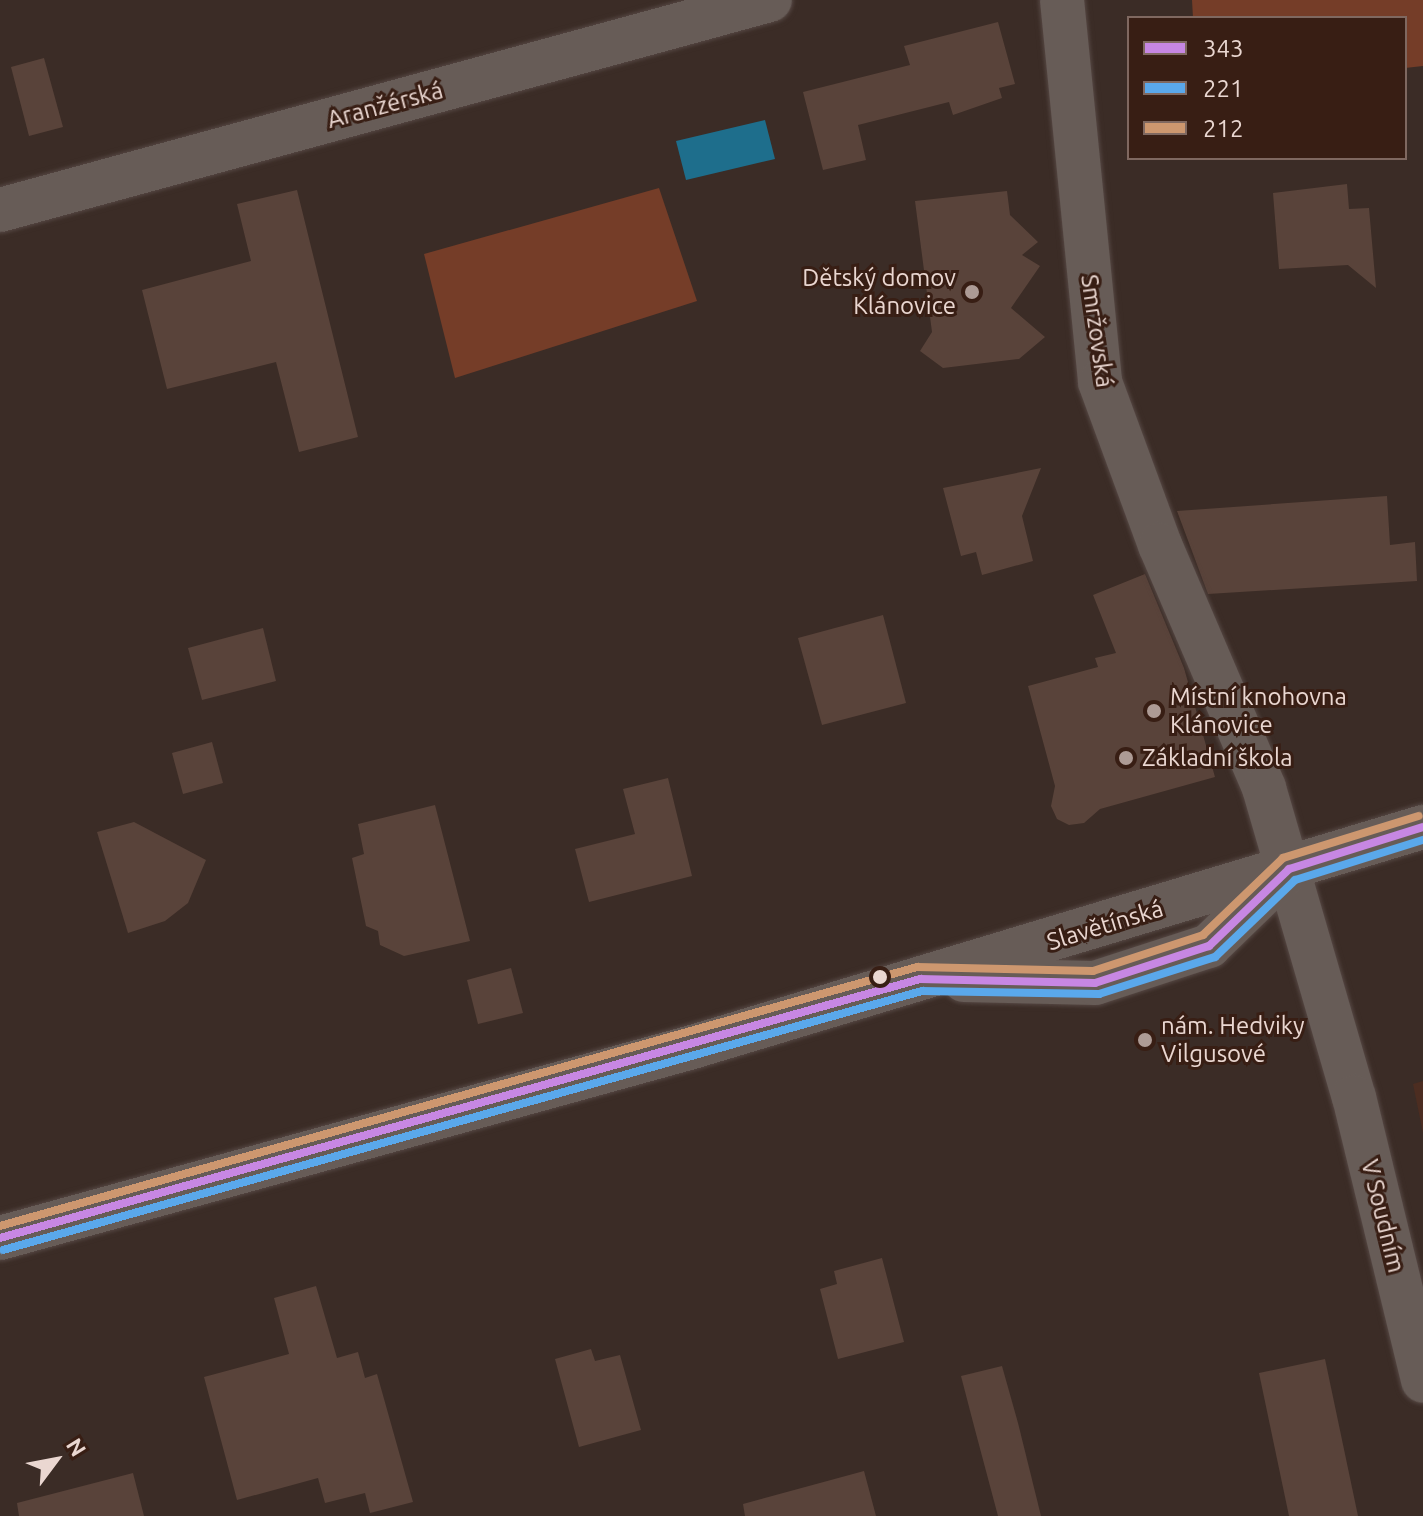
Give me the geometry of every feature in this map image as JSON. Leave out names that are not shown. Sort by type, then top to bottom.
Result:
[{"type":"street","name":"Aranžérská","points":[[0,210],[770,0]]},
{"type":"street","name":"Smržovská","points":[[1062,0],[1100,382],[1160,545],[1264,788],[1354,1097]]},
{"type":"street","name":"Slavětínská","points":[[0,1238],[920,979],[1423,827]]},
{"type":"street","name":"V Soudním","points":[[1354,1097],[1423,1381]]},
{"type":"shaded area","points":[[1192,0],[1423,0],[1423,66],[1407,68],[1407,16],[1193,16]]},
{"type":"shaded area","points":[[659,188],[697,301],[455,378],[424,254]]},
{"type":"shaded area","points":[[1423,1081],[1423,1133],[1413,1084]]},
{"type":"water","points":[[765,120],[775,159],[686,180],[676,141]]},
{"type":"building","points":[[998,22],[1015,84],[999,88],[1002,98],[953,115],[949,102],[858,125],[866,160],[823,170],[803,92],[910,65],[904,46]]},
{"type":"building","points":[[44,58],[63,127],[29,136],[11,67]]},
{"type":"building","points":[[1347,184],[1349,209],[1369,208],[1376,288],[1348,265],[1279,269],[1273,193]]},
{"type":"building","points":[[297,190],[358,437],[299,452],[276,362],[167,389],[142,290],[251,261],[237,204]]},
{"type":"building","name":"Dětský domov Klánovice","points":[[1007,191],[1010,215],[1038,242],[1022,255],[1040,266],[1011,308],[1045,337],[1019,359],[943,368],[920,351],[932,332],[915,201]]},
{"type":"building","points":[[1041,468],[1022,516],[1033,561],[982,575],[976,552],[961,556],[943,488]]},
{"type":"building","points":[[1387,496],[1390,545],[1415,542],[1417,581],[1208,594],[1177,511]]},
{"type":"building","points":[[1145,574],[1184,668],[1215,777],[1100,809],[1084,823],[1069,825],[1057,819],[1051,806],[1055,786],[1028,686],[1098,667],[1095,658],[1116,653],[1093,595]]},
{"type":"building","points":[[883,615],[906,703],[822,725],[798,638]]},
{"type":"building","points":[[263,628],[276,681],[202,700],[188,648]]},
{"type":"building","points":[[212,742],[223,783],[183,794],[172,753]]},
{"type":"building","points":[[668,778],[692,876],[589,902],[575,849],[635,834],[623,789]]},
{"type":"building","points":[[435,805],[470,941],[404,956],[380,945],[378,931],[366,926],[352,858],[364,854],[358,824]]},
{"type":"building","points":[[134,822],[206,860],[188,903],[165,921],[128,933],[97,832]]},
{"type":"building","points":[[511,968],[523,1013],[478,1024],[467,980]]},
{"type":"building","points":[[882,1258],[904,1342],[838,1359],[820,1289],[837,1284],[834,1271]]},
{"type":"building","points":[[316,1286],[337,1358],[358,1352],[365,1378],[377,1374],[413,1502],[370,1513],[365,1493],[325,1503],[318,1478],[237,1500],[204,1377],[289,1354],[274,1298]]},
{"type":"building","points":[[591,1349],[595,1361],[620,1355],[641,1430],[579,1447],[555,1359]]},
{"type":"building","points":[[1325,1359],[1358,1516],[1289,1516],[1259,1373]]},
{"type":"building","points":[[1002,1366],[1041,1516],[998,1516],[961,1376]]},
{"type":"building","points":[[864,1471],[876,1516],[745,1516],[743,1504]]},
{"type":"building","points":[[133,1473],[144,1516],[19,1516],[17,1503]]},
{"type":"transit line","name":"212","points":[[0,1226],[917,967],[1093,971],[1203,935],[1283,858],[1419,816]]},
{"type":"transit line","name":"343","points":[[0,1238],[920,979],[1095,983],[1209,946],[1289,869],[1423,827]]},
{"type":"transit line","name":"221","points":[[3,1250],[922,991],[1099,994],[1215,957],[1295,880],[1423,840]]},
{"type":"place","name":"Dětský domov Klánovice","points":[[972,292]]},
{"type":"place","name":"Místní knohovna Klánovice","points":[[1154,711]]},
{"type":"place","name":"Základní škola","points":[[1126,758]]},
{"type":"place","name":"nám. Hedviky Vilgusové","points":[[1145,1040]]}]
